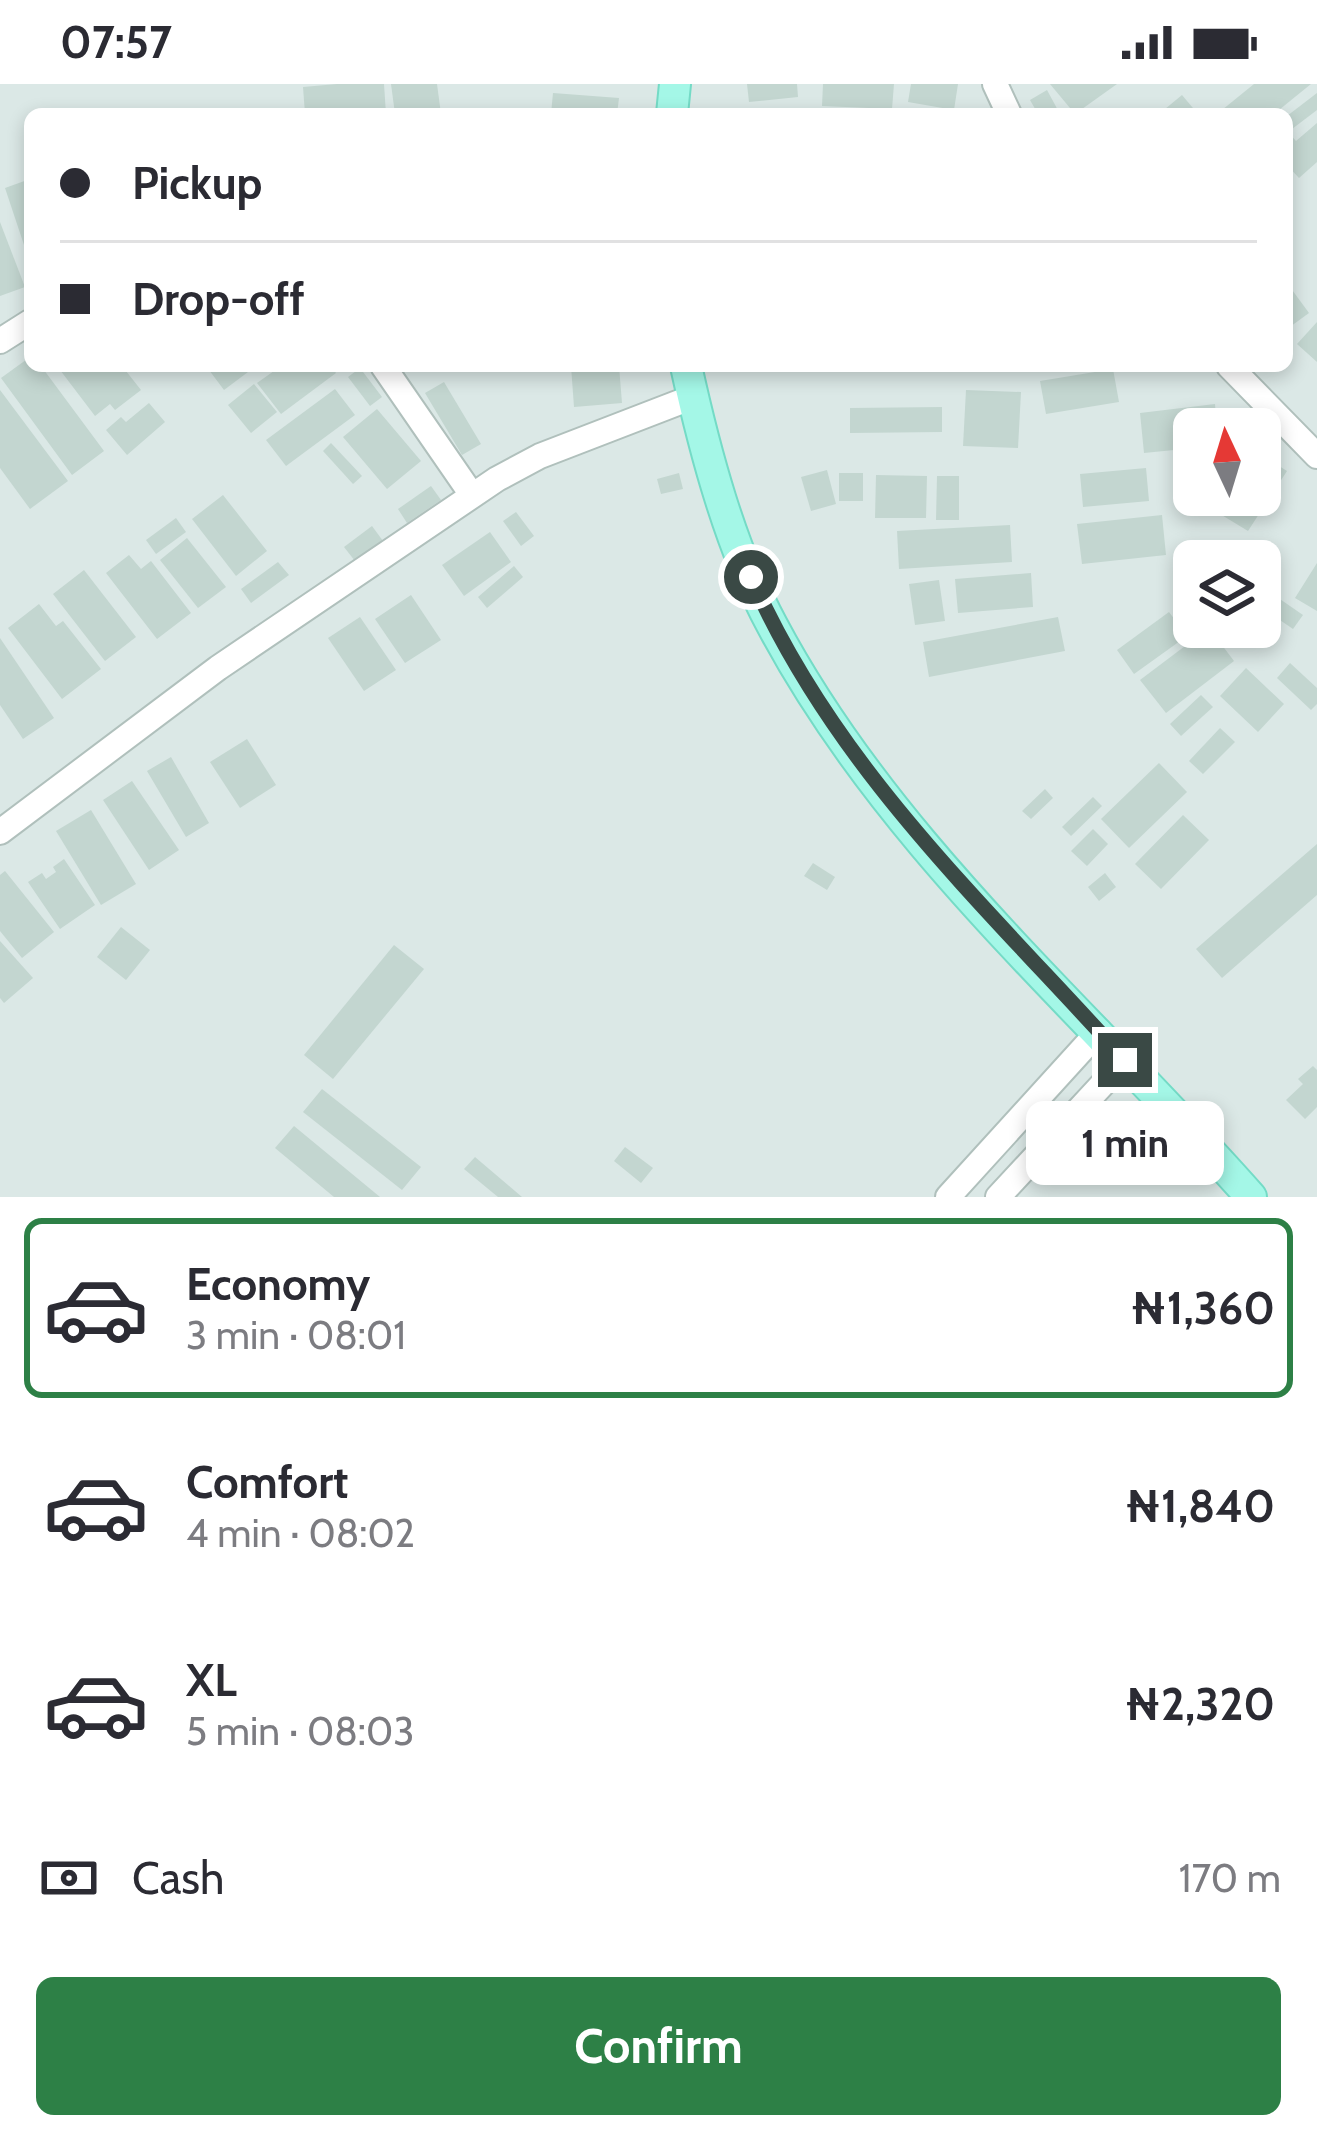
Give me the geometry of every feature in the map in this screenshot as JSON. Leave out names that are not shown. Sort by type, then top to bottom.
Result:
[{"type":"main road","points":[[689,381],[751,577],[770,621],[832,724],[914,832],[1251,1197]]},
{"type":"street","points":[[387,372],[472,495]]},
{"type":"street","points":[[1235,372],[1317,456]]},
{"type":"street","points":[[0,832],[218,668],[472,495],[689,381]]},
{"type":"street","points":[[948,1197],[1099,1031]]},
{"type":"street","points":[[998,1197],[1125,1060]]},
{"type":"shaded area","points":[[0,84],[1317,84],[1317,1197],[0,1197]]},
{"type":"building","points":[[384,84],[386,108],[305,108],[303,87]]},
{"type":"building","points":[[391,84],[437,84],[440,108],[394,108]]},
{"type":"building","points":[[747,84],[797,84],[798,97],[749,102]]},
{"type":"building","points":[[823,84],[894,84],[892,108],[822,106]]},
{"type":"building","points":[[911,84],[958,84],[954,108],[908,102]]},
{"type":"building","points":[[1050,84],[1117,84],[1083,108],[1070,108]]},
{"type":"building","points":[[1254,84],[1311,84],[1281,108],[1224,108]]},
{"type":"building","points":[[1047,90],[1057,108],[1035,108],[1030,100]]},
{"type":"building","points":[[553,93],[619,98],[618,108],[552,108]]},
{"type":"building","points":[[1317,93],[1317,110],[1293,128],[1293,111]]},
{"type":"building","points":[[1182,95],[1193,108],[1166,108]]},
{"type":"building","points":[[1317,123],[1317,162],[1299,178],[1293,172],[1293,138],[1296,141]]},
{"type":"building","points":[[24,181],[24,245],[5,188]]},
{"type":"building","points":[[0,222],[24,287],[0,296]]},
{"type":"building","points":[[1293,291],[1309,313],[1293,325]]},
{"type":"building","points":[[1317,322],[1317,362],[1297,344]]},
{"type":"building","points":[[24,361],[24,372],[45,372],[104,451],[72,475],[1,378]]},
{"type":"building","points":[[62,372],[127,372],[141,390],[115,410],[110,404],[95,416]]},
{"type":"building","points":[[210,372],[248,372],[224,390]]},
{"type":"building","points":[[273,372],[336,373],[281,414],[257,383]]},
{"type":"building","points":[[363,372],[382,397],[370,406],[348,377]]},
{"type":"building","points":[[571,372],[619,372],[622,403],[574,407]]},
{"type":"building","points":[[1114,372],[1119,402],[1046,414],[1040,381]]},
{"type":"building","points":[[444,382],[481,444],[462,455],[425,393]]},
{"type":"building","points":[[254,384],[277,412],[251,433],[228,405]]},
{"type":"building","points":[[335,389],[355,415],[286,466],[266,440]]},
{"type":"building","points":[[0,390],[68,481],[30,509],[0,468]]},
{"type":"building","points":[[966,390],[1021,392],[1018,448],[963,446]]},
{"type":"building","points":[[149,403],[165,422],[127,455],[106,430],[121,417],[126,422]]},
{"type":"building","points":[[942,407],[942,432],[850,433],[850,408]]},
{"type":"building","points":[[377,409],[421,461],[387,489],[343,437]]},
{"type":"building","points":[[1173,409],[1173,450],[1144,453],[1140,413]]},
{"type":"building","points":[[331,443],[362,476],[353,484],[323,451]]},
{"type":"building","points":[[1146,468],[1149,501],[1083,507],[1080,474]]},
{"type":"building","points":[[827,470],[836,504],[811,511],[801,477]]},
{"type":"building","points":[[679,473],[683,489],[661,494],[657,479]]},
{"type":"building","points":[[839,473],[863,473],[863,501],[839,501]]},
{"type":"building","points":[[876,475],[927,476],[926,518],[875,518]]},
{"type":"building","points":[[937,476],[959,476],[959,520],[936,520]]},
{"type":"building","points":[[431,486],[441,500],[407,523],[398,509]]},
{"type":"building","points":[[223,495],[267,551],[236,576],[192,519]]},
{"type":"building","points":[[516,512],[534,536],[521,546],[503,521]]},
{"type":"building","points":[[1162,515],[1166,555],[1082,564],[1077,524]]},
{"type":"building","points":[[1223,516],[1258,516],[1248,531]]},
{"type":"building","points":[[176,518],[186,532],[156,554],[146,540]]},
{"type":"building","points":[[1010,525],[1012,562],[899,569],[897,531]]},
{"type":"building","points":[[372,526],[383,541],[355,561],[344,547]]},
{"type":"building","points":[[490,532],[511,562],[464,596],[442,565]]},
{"type":"building","points":[[187,538],[226,587],[198,608],[160,560]]},
{"type":"building","points":[[129,555],[141,569],[151,561],[191,613],[157,639],[106,573]]},
{"type":"building","points":[[278,562],[289,575],[251,603],[241,589]]},
{"type":"building","points":[[1317,563],[1317,611],[1295,598]]},
{"type":"building","points":[[514,566],[523,577],[487,608],[478,597]]},
{"type":"building","points":[[84,570],[136,637],[105,661],[53,594]]},
{"type":"building","points":[[1031,573],[1033,607],[958,613],[955,579]]},
{"type":"building","points":[[939,580],[945,621],[915,625],[909,584]]},
{"type":"building","points":[[411,595],[441,640],[405,663],[375,619]]},
{"type":"building","points":[[1281,600],[1303,615],[1293,629],[1281,621]]},
{"type":"building","points":[[39,604],[56,626],[63,621],[101,669],[62,699],[8,628]]},
{"type":"building","points":[[1169,612],[1173,617],[1173,646],[1134,674],[1117,650]]},
{"type":"building","points":[[360,617],[396,670],[364,691],[328,638]]},
{"type":"building","points":[[1058,617],[1065,651],[929,677],[923,642]]},
{"type":"building","points":[[0,638],[54,718],[23,739],[0,705]]},
{"type":"building","points":[[1182,648],[1224,648],[1234,661],[1166,713],[1140,680]]},
{"type":"building","points":[[1290,663],[1317,688],[1317,704],[1311,710],[1277,678]]},
{"type":"building","points":[[1246,668],[1284,704],[1258,732],[1220,696]]},
{"type":"building","points":[[1201,695],[1213,707],[1181,736],[1170,724]]},
{"type":"building","points":[[1220,728],[1235,742],[1203,774],[1189,761]]},
{"type":"building","points":[[247,739],[276,785],[240,808],[210,762]]},
{"type":"building","points":[[171,757],[209,823],[186,837],[147,771]]},
{"type":"building","points":[[1159,763],[1187,792],[1129,848],[1101,819]]},
{"type":"building","points":[[132,781],[179,850],[149,870],[103,800]]},
{"type":"building","points":[[1045,789],[1053,798],[1031,819],[1022,811]]},
{"type":"building","points":[[1093,797],[1102,806],[1071,836],[1062,827]]},
{"type":"building","points":[[91,810],[136,884],[101,905],[56,831]]},
{"type":"building","points":[[1183,815],[1209,840],[1161,889],[1135,864]]},
{"type":"building","points":[[1093,829],[1108,844],[1087,866],[1071,851]]},
{"type":"building","points":[[1317,844],[1317,895],[1222,978],[1196,949]]},
{"type":"building","points":[[64,859],[95,905],[60,929],[28,882],[42,873],[46,879]]},
{"type":"building","points":[[813,863],[835,877],[827,890],[804,876]]},
{"type":"building","points":[[5,871],[54,932],[22,958],[0,931],[0,875]]},
{"type":"building","points":[[1105,873],[1116,887],[1099,901],[1088,887]]},
{"type":"building","points":[[121,927],[150,950],[126,980],[97,957]]},
{"type":"building","points":[[0,941],[33,978],[4,1003],[0,998]]},
{"type":"building","points":[[394,945],[424,969],[333,1079],[304,1055]]},
{"type":"building","points":[[1313,1066],[1317,1107],[1305,1119],[1286,1100],[1303,1084],[1298,1079]]},
{"type":"building","points":[[322,1089],[421,1167],[402,1190],[303,1112]]},
{"type":"building","points":[[294,1126],[380,1197],[334,1197],[275,1148]]},
{"type":"building","points":[[625,1147],[653,1168],[641,1183],[614,1161]]},
{"type":"building","points":[[475,1157],[522,1197],[498,1197],[464,1169]]},
{"type":"route","points":[[751,577],[796,666],[866,771],[914,832],[1125,1060]]}]
